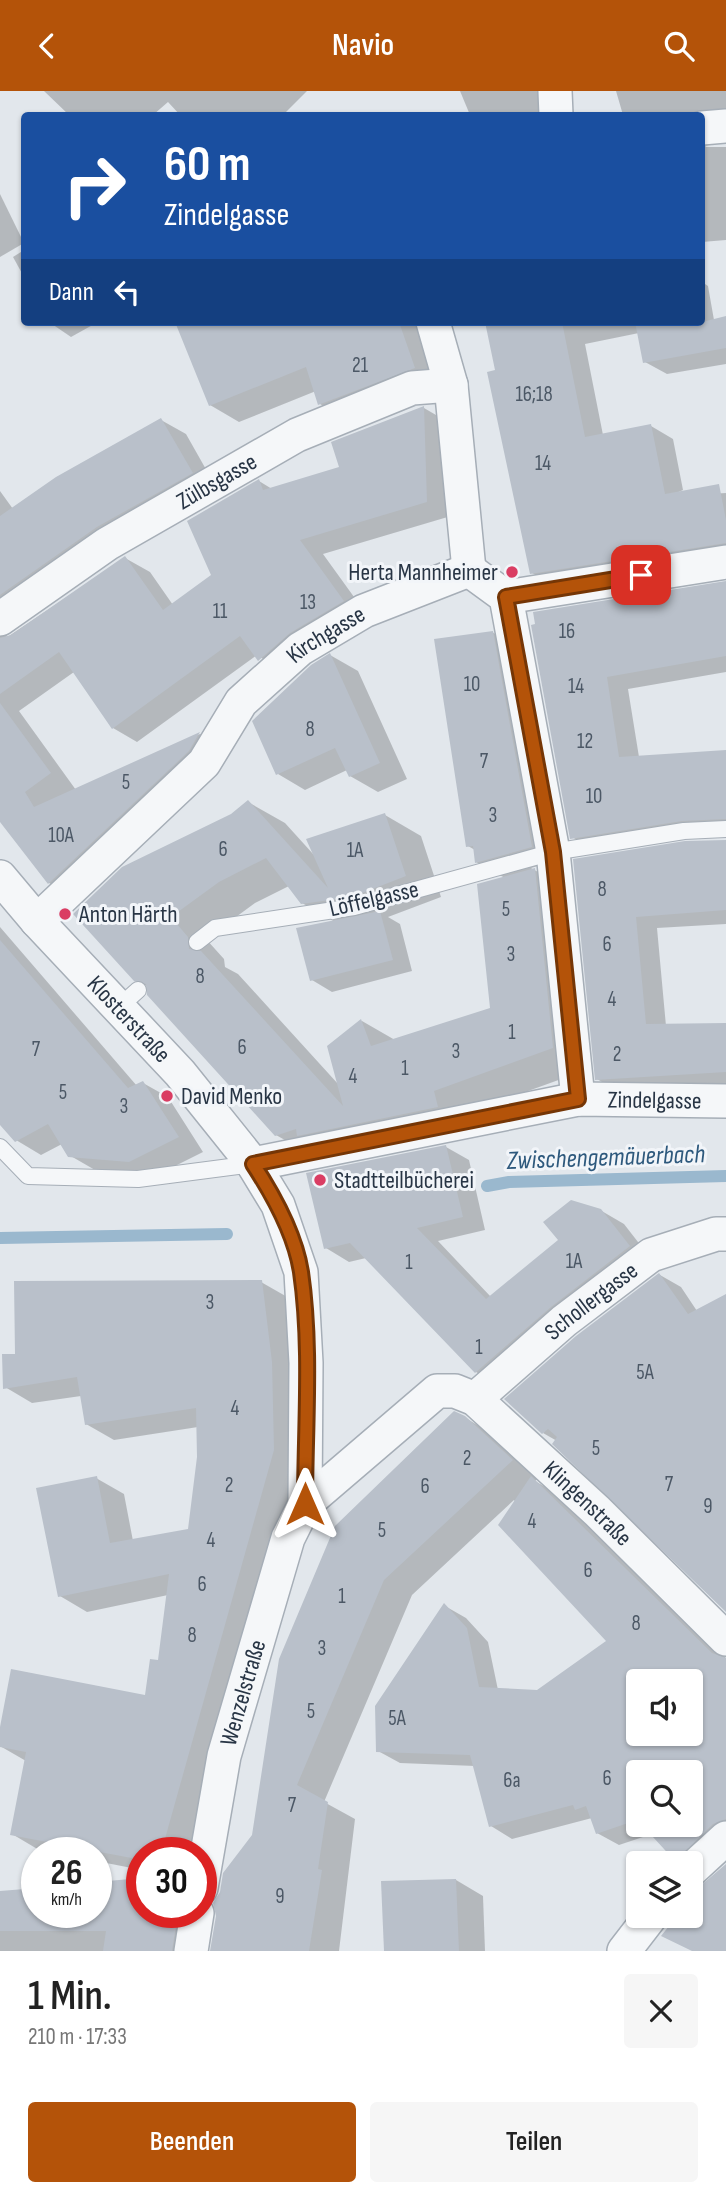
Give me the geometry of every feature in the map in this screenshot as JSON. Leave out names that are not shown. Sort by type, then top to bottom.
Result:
[{"type":"street","points":[[555,91],[556,112]]},
{"type":"street","points":[[705,128],[726,126]]},
{"type":"street","points":[[434,326],[451,384],[469,570],[506,597],[553,852],[578,1099]]},
{"type":"street","name":"Zülbsgasse","points":[[0,619],[107,544],[297,435],[412,388],[451,384]]},
{"type":"street","points":[[506,597],[726,562]]},
{"type":"street","name":"Kirchgasse","points":[[37,921],[204,763],[241,702],[300,649],[364,611],[469,570]]},
{"type":"street","name":"Klosterstraße","points":[[0,877],[37,921],[128,999],[180,1073],[253,1164],[278,1205],[301,1272],[306,1363],[305,1504]]},
{"type":"street","name":"Zindelgasse","points":[[253,1164],[578,1099],[726,1101]]},
{"type":"street","name":"Schollergasse","points":[[475,1399],[564,1321],[651,1255],[716,1234],[726,1234]]},
{"type":"street","name":"Klingenstraße","points":[[305,1504],[437,1391],[455,1391],[475,1399],[597,1511],[726,1639]]},
{"type":"street","name":"Wenzelstraße","points":[[210,1837],[224,1756],[288,1538],[305,1504]]},
{"type":"street","points":[[703,1859],[726,1838]]},
{"type":"street","points":[[191,1951],[195,1928]]},
{"type":"lane","name":"Löffelgasse","points":[[197,942],[215,928],[354,907],[553,852],[684,831],[726,829]]},
{"type":"lane","points":[[0,1147],[29,1177],[138,1179],[253,1164]]},
{"type":"building","points":[[726,316],[726,348],[643,363],[636,326],[705,326],[705,321]]},
{"type":"building","points":[[177,326],[400,326],[415,368],[318,405],[306,367],[209,406]]},
{"type":"building","points":[[486,326],[563,326],[585,437],[651,424],[665,494],[719,484],[726,520],[726,543],[530,574],[487,372],[495,370]]},
{"type":"building","points":[[424,406],[427,502],[300,540],[344,601],[290,633],[258,661],[240,636],[112,729],[59,652],[0,694],[0,638],[11,635],[125,556],[163,610],[211,575],[187,521],[259,479],[263,490],[339,467],[331,442]]},
{"type":"building","points":[[161,418],[193,473],[97,527],[0,595],[0,516],[56,477]]},
{"type":"building","points":[[726,581],[726,656],[607,677],[619,757],[726,750],[726,819],[682,821],[570,839],[531,625],[535,624],[533,612]]},
{"type":"building","points":[[493,631],[532,847],[475,863],[473,846],[466,847],[434,639]]},
{"type":"building","points":[[330,653],[380,763],[349,777],[335,748],[276,775],[252,721],[311,665]]},
{"type":"building","points":[[0,703],[51,773],[25,792],[34,807],[200,732],[189,751],[48,884],[0,822]]},
{"type":"building","points":[[248,800],[328,888],[306,839],[385,813],[406,876],[352,897],[301,904],[266,858],[219,882],[171,917],[188,937],[189,949],[201,951],[343,1106],[327,1046],[361,1019],[371,1046],[490,1008],[477,884],[535,868],[553,1048],[434,1091],[438,1107],[297,1136],[296,1129],[275,1136],[147,995],[146,984],[134,981],[73,914],[122,867],[231,814]]},
{"type":"building","points":[[726,840],[726,910],[636,917],[646,1024],[726,1023],[726,1072],[595,1080],[573,859],[685,841]]},
{"type":"building","points":[[380,911],[393,960],[310,981],[296,928]]},
{"type":"building","points":[[0,940],[128,1088],[143,1081],[179,1137],[129,1162],[68,1157],[48,1124],[15,1142],[0,1125]]},
{"type":"building","points":[[446,1145],[463,1217],[417,1228],[486,1299],[558,1240],[543,1222],[571,1200],[601,1209],[630,1246],[551,1307],[475,1373],[350,1243],[324,1249],[306,1173]]},
{"type":"building","points":[[659,1273],[688,1314],[726,1294],[726,1612],[552,1444],[557,1437],[548,1429],[542,1434],[504,1399],[576,1336]]},
{"type":"building","points":[[262,1280],[272,1362],[274,1450],[165,1837],[126,1837],[126,1857],[112,1854],[112,1837],[10,1835],[26,1752],[0,1747],[0,1727],[11,1669],[145,1695],[150,1659],[158,1660],[169,1574],[58,1597],[36,1488],[97,1476],[110,1543],[188,1529],[197,1457],[196,1408],[85,1425],[77,1377],[3,1389],[2,1354],[15,1354],[14,1281]]},
{"type":"building","points":[[454,1411],[465,1416],[513,1460],[384,1580],[297,1785],[328,1802],[318,1869],[322,1870],[309,1951],[210,1951],[214,1928],[217,1928],[217,1897],[223,1873],[252,1835],[279,1659],[335,1526]]},
{"type":"building","points":[[531,1476],[712,1653],[726,1658],[726,1819],[713,1824],[703,1834],[703,1760],[626,1760],[626,1824],[596,1834],[586,1806],[575,1810],[573,1805],[489,1827],[470,1755],[376,1752],[375,1706],[444,1603],[467,1628],[479,1687],[537,1690],[606,1641],[498,1525]]},
{"type":"building","points":[[653,1837],[700,1837],[685,1851],[666,1851]]},
{"type":"building","points":[[726,1864],[726,1951],[692,1951],[661,1936],[667,1928],[703,1928],[703,1884]]},
{"type":"building","points":[[126,1879],[126,1928],[176,1928],[172,1951],[103,1951],[106,1931],[0,1931],[0,1891],[21,1889],[21,1928],[112,1928],[112,1881]]},
{"type":"building","points":[[456,1879],[459,1951],[384,1951],[381,1881]]},
{"type":"waterway","name":"Zwischengemäuerbach","points":[[487,1186],[509,1182],[726,1176]]},
{"type":"waterway","name":"Zwischengemäuerbach","points":[[0,1238],[227,1234]]},
{"type":"place","name":"Herta Mannheimer","points":[[512,572]]},
{"type":"place","name":"Anton Härth","points":[[65,914]]},
{"type":"place","name":"David Menko","points":[[167,1096]]},
{"type":"place","name":"Stadtteilbücherei","points":[[320,1180]]},
{"type":"route","points":[[305,1504],[306,1363],[301,1272],[278,1205],[253,1164],[578,1099],[553,852],[506,597],[641,575]]}]
